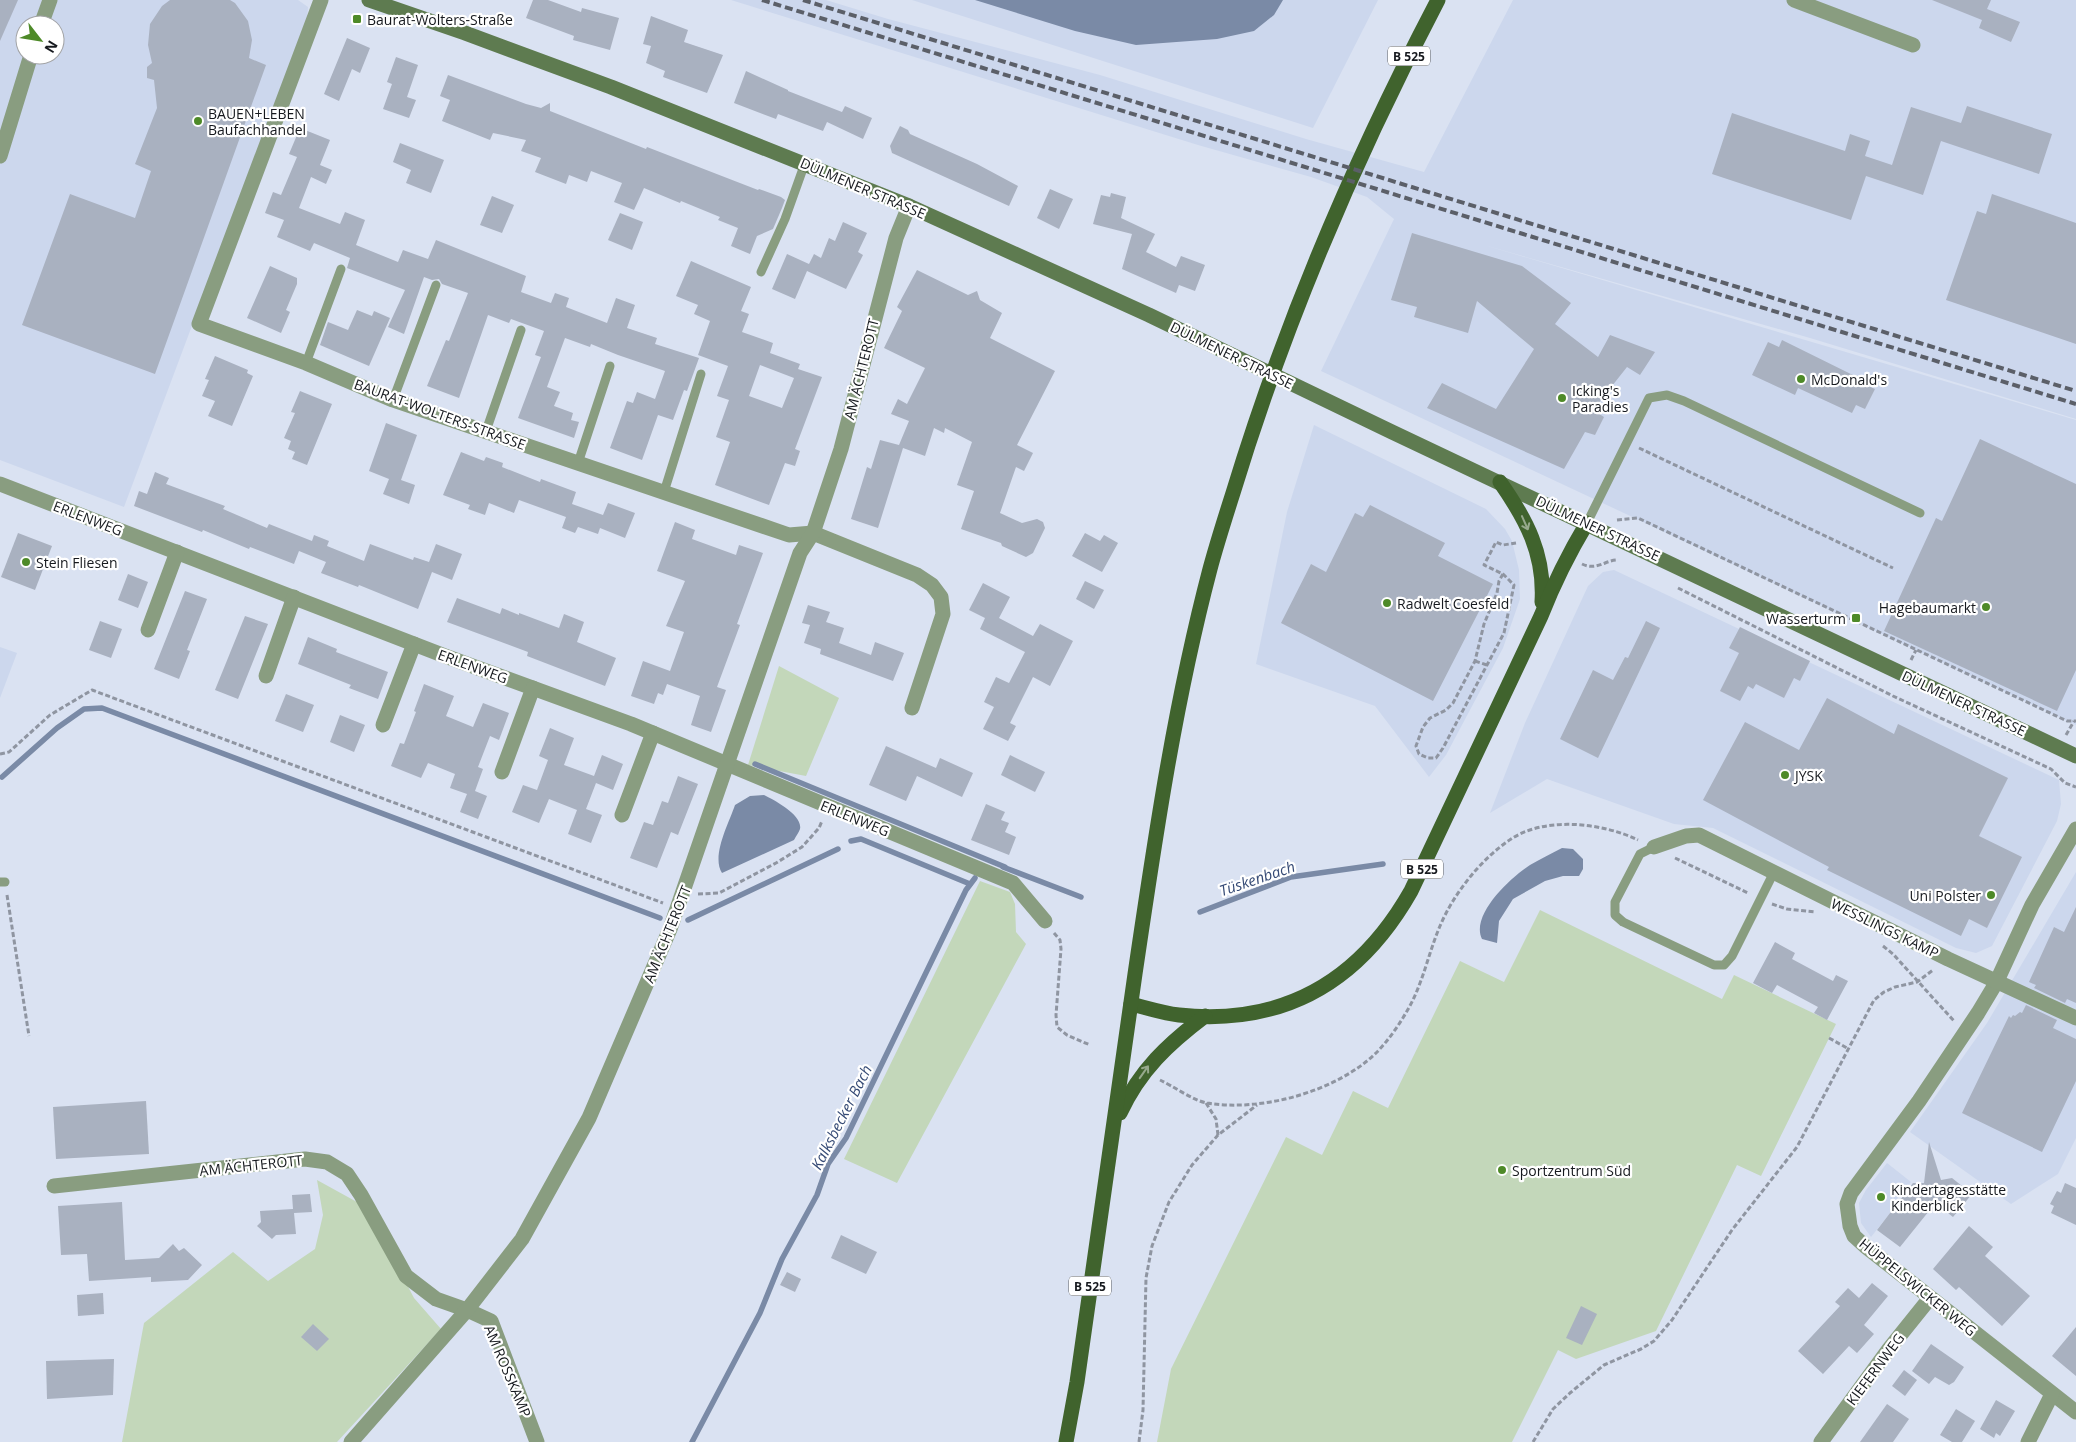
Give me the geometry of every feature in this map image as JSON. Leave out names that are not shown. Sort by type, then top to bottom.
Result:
[{"type":"main road","name":"B 525","points":[[1066,1442],[1077,1382],[1131,1004],[1169,759],[1185,676],[1210,568],[1252,432],[1294,314],[1332,221],[1381,113],[1438,0]]},
{"type":"main road","points":[[1500,482],[1520,511],[1533,541],[1543,581],[1541,616]]},
{"type":"main road","name":"B 525","points":[[1131,1004],[1177,1015],[1231,1016],[1257,1012],[1297,1000],[1320,989],[1349,969],[1377,942],[1400,912],[1411,891],[1541,616],[1567,556],[1588,523]]},
{"type":"main road","points":[[1113,1130],[1130,1092],[1150,1063],[1181,1034],[1205,1016]]},
{"type":"street","points":[[45,15],[50,0]]},
{"type":"street","name":"BAURAT-WOLTERS-STRASSE","points":[[321,0],[199,324],[306,363],[393,400],[789,535],[814,533]]},
{"type":"street","name":"DÜLMENER STRASSE","points":[[369,0],[529,56],[805,163],[909,206],[1149,315],[2076,756]]},
{"type":"street","points":[[1794,0],[1913,45]]},
{"type":"street","points":[[0,156],[28,65]]},
{"type":"street","name":"AM ÄCHTEROTT","points":[[351,1442],[467,1310],[522,1239],[589,1118],[678,909],[800,553],[814,533],[841,449],[896,238],[909,206]]},
{"type":"street","name":"ERLENWEG","points":[[0,484],[414,644],[653,733],[1013,883],[1044,921]]},
{"type":"street","points":[[814,533],[917,575],[932,585],[941,597],[943,614],[912,708]]},
{"type":"street","points":[[148,630],[177,552]]},
{"type":"street","points":[[266,676],[294,597]]},
{"type":"street","points":[[383,725],[414,644]]},
{"type":"street","points":[[502,772],[533,688]]},
{"type":"street","points":[[622,816],[653,733]]},
{"type":"street","points":[[1996,982],[2032,905],[2076,829]]},
{"type":"street","name":"WESSLINGS KAMP","points":[[1654,847],[1686,836],[1699,835],[1948,959],[2076,1018]]},
{"type":"street","name":"HÜPPELSWICKER WEG","points":[[1996,982],[1965,1033],[1919,1101],[1851,1193],[1847,1204],[1850,1226],[1854,1236],[1876,1255],[2076,1412]]},
{"type":"street","name":"AM ÄCHTEROTT","points":[[54,1186],[306,1159],[327,1162],[347,1174],[406,1276],[436,1299],[467,1310]]},
{"type":"street","name":"KIEFERNWEG","points":[[1821,1442],[1889,1349],[1930,1298]]},
{"type":"street","name":"AM ROSSKAMP","points":[[467,1310],[490,1321],[538,1442]]},
{"type":"street","points":[[2028,1442],[2052,1394]]},
{"type":"lane","points":[[761,272],[785,219],[805,163]]},
{"type":"lane","points":[[306,363],[341,269]]},
{"type":"lane","points":[[393,400],[436,285]]},
{"type":"lane","points":[[486,431],[521,330]]},
{"type":"lane","points":[[578,462],[610,366]]},
{"type":"lane","points":[[664,492],[701,374]]},
{"type":"lane","points":[[1588,523],[1649,398],[1667,395],[1684,401],[1920,513]]},
{"type":"lane","name":"WESSLINGS KAMP","points":[[1654,847],[1640,854],[1615,902],[1615,915],[1623,922],[1714,965],[1724,965],[1732,956],[1774,872]]},
{"type":"path","points":[[1627,442],[1893,568]]},
{"type":"path","points":[[1588,523],[1638,518],[2067,721],[2076,721]]},
{"type":"path","points":[[1504,574],[1499,581],[1498,593],[1484,624],[1475,661],[1453,703],[1446,710],[1430,718],[1423,727],[1416,746],[1419,754],[1428,758],[1436,758],[1443,748],[1504,633],[1514,584],[1504,574],[1484,565],[1496,542],[1503,545],[1533,541]]},
{"type":"path","points":[[1567,556],[1589,568],[1617,559],[1625,562]]},
{"type":"path","points":[[1676,587],[1886,692],[2051,769],[2065,782],[2076,787]]},
{"type":"path","points":[[1475,661],[1487,665]]},
{"type":"path","points":[[0,754],[9,752],[50,716],[92,690],[678,909]]},
{"type":"path","points":[[684,891],[701,894],[719,894],[776,863],[802,847],[819,828],[829,807]]},
{"type":"path","points":[[1158,1079],[1206,1103],[1258,1105],[1290,1099],[1322,1087],[1360,1066],[1376,1053],[1408,1011],[1440,926],[1462,889],[1484,862],[1512,838],[1538,828],[1566,825],[1598,826],[1626,834],[1761,900],[1787,909],[1815,912],[1824,916]]},
{"type":"path","points":[[2,882],[28,1036]]},
{"type":"path","points":[[1044,921],[1060,940],[1057,1027],[1067,1035],[1090,1045]]},
{"type":"path","points":[[1877,942],[1893,954],[1965,1033]]},
{"type":"path","points":[[1533,1442],[1539,1429],[1553,1410],[1570,1393],[1604,1365],[1641,1349],[1654,1341],[1672,1320],[1732,1230],[1797,1147],[1874,1000],[1884,992],[1895,987],[1917,982],[1948,959]]},
{"type":"path","points":[[1829,1038],[1848,1048]]},
{"type":"path","points":[[1206,1103],[1216,1119],[1218,1134]]},
{"type":"path","points":[[1139,1442],[1143,1410],[1146,1278],[1152,1246],[1169,1202],[1181,1182],[1218,1134],[1258,1105]]},
{"type":"shaded area","points":[[0,0],[298,0],[308,7],[307,19],[124,507],[0,460]]},
{"type":"shaded area","points":[[731,0],[826,0],[888,19],[1100,75],[1306,139],[1424,172],[1513,0],[2076,0],[2076,419],[1810,338],[1484,245],[2076,420],[2076,725],[1321,371],[1394,219],[1367,197],[1311,177],[1198,145]]},
{"type":"shaded area","points":[[912,0],[1378,0],[1313,128]]},
{"type":"shaded area","points":[[975,0],[1283,0],[1274,15],[1254,31],[1217,39],[1136,45],[1075,31]]},
{"type":"shaded area","points":[[1314,425],[1486,509],[1505,529],[1512,541],[1519,570],[1520,599],[1503,648],[1446,755],[1429,777],[1375,706],[1256,664],[1287,512]]},
{"type":"shaded area","points":[[1614,570],[2059,780],[2061,804],[2057,821],[1992,946],[1976,953],[1956,948],[1713,828],[1674,824],[1547,779],[1490,813],[1525,723],[1588,586],[1603,572]]},
{"type":"shaded area","points":[[0,647],[17,653],[0,698]]},
{"type":"shaded area","points":[[764,795],[793,813],[800,824],[799,831],[794,840],[722,873],[719,866],[720,849],[735,805],[750,796]]},
{"type":"shaded area","points":[[1562,848],[1573,849],[1583,859],[1583,869],[1579,876],[1563,876],[1545,881],[1513,899],[1499,921],[1497,943],[1482,939],[1480,929],[1482,919],[1487,908],[1503,887],[1534,863]]},
{"type":"shaded area","points":[[2076,872],[2076,1138],[2058,1174],[2011,1204],[1910,1132],[1987,1023]]},
{"type":"shaded area","name":"Kindertagesstätte Kinderblick","points":[[1887,1163],[1911,1182],[1892,1205],[1894,1208],[1871,1237],[1861,1223],[1859,1203],[1866,1190]]},
{"type":"green space","points":[[779,666],[839,698],[806,776],[748,765]]},
{"type":"green space","points":[[980,881],[1010,892],[1015,904],[1016,932],[1026,944],[897,1183],[844,1159]]},
{"type":"green space","name":"Sportzentrum Süd","points":[[1540,910],[1722,999],[1734,975],[1836,1024],[1761,1176],[1737,1165],[1656,1331],[1576,1359],[1558,1350],[1512,1442],[1157,1442],[1171,1369],[1286,1137],[1322,1155],[1353,1091],[1388,1108],[1460,961],[1504,982]]},
{"type":"green space","points":[[317,1180],[366,1207],[414,1298],[441,1329],[337,1442],[122,1442],[144,1323],[233,1252],[268,1281],[315,1249],[323,1215]]},
{"type":"building","points":[[0,0],[18,0],[0,41]]},
{"type":"building","points":[[170,0],[230,0],[235,3],[248,21],[252,40],[249,58],[266,65],[155,374],[22,325],[70,194],[135,218],[151,171],[135,164],[157,108],[154,80],[147,78],[147,67],[152,63],[148,45],[150,24],[162,6]]},
{"type":"building","points":[[533,0],[548,0],[581,12],[582,8],[619,18],[610,50],[573,40],[574,36],[526,18]]},
{"type":"building","points":[[1932,0],[1991,0],[1987,9],[2020,22],[2011,42],[1979,28],[1982,20]]},
{"type":"building","points":[[651,16],[688,30],[684,42],[723,55],[707,93],[663,77],[665,71],[646,63],[651,46],[643,44]]},
{"type":"building","points":[[347,38],[370,48],[360,73],[352,69],[339,101],[324,94]]},
{"type":"building","points":[[396,57],[418,65],[407,97],[416,100],[409,118],[383,109],[392,84],[387,82]]},
{"type":"building","points":[[746,71],[788,91],[842,112],[845,106],[872,118],[863,139],[827,122],[823,131],[778,114],[776,119],[734,103]]},
{"type":"building","points":[[448,75],[526,104],[541,108],[550,103],[550,111],[646,149],[647,147],[781,197],[785,200],[773,229],[757,236],[750,254],[731,246],[738,228],[718,220],[720,217],[681,201],[680,203],[644,188],[634,210],[614,202],[622,183],[591,171],[587,182],[569,175],[566,184],[535,172],[541,158],[521,151],[526,140],[493,133],[490,140],[442,121],[450,100],[440,96]]},
{"type":"building","points":[[1967,106],[2052,134],[2039,174],[1941,141],[1923,195],[1866,176],[1851,220],[1712,174],[1732,113],[1845,151],[1850,134],[1870,141],[1865,156],[1892,165],[1911,107],[1961,123]]},
{"type":"building","points":[[900,126],[908,130],[910,134],[977,164],[1018,186],[1009,206],[892,153],[890,146]]},
{"type":"building","points":[[300,128],[330,140],[320,165],[332,170],[326,184],[311,177],[299,208],[340,224],[345,212],[365,220],[356,245],[398,262],[403,250],[428,259],[436,240],[526,276],[521,292],[551,303],[555,293],[569,298],[566,307],[607,323],[616,298],[635,305],[627,328],[657,338],[655,344],[699,358],[687,391],[684,390],[673,420],[658,415],[642,460],[610,448],[627,401],[633,403],[637,392],[655,399],[665,371],[591,344],[590,347],[565,338],[547,387],[560,392],[554,406],[573,413],[571,420],[579,422],[574,438],[518,418],[541,357],[535,355],[544,331],[511,319],[509,323],[488,315],[459,398],[427,386],[446,340],[449,341],[468,293],[442,284],[439,279],[432,280],[424,277],[404,334],[388,327],[405,290],[347,268],[350,258],[314,243],[310,251],[277,237],[284,220],[265,213],[273,192],[281,195],[297,157],[289,154]]},
{"type":"building","points":[[400,143],[444,160],[431,193],[406,183],[411,170],[393,162]]},
{"type":"building","points":[[1050,189],[1073,199],[1059,229],[1037,218]]},
{"type":"building","points":[[1111,193],[1126,197],[1121,218],[1155,234],[1146,252],[1176,267],[1181,256],[1205,265],[1195,291],[1179,285],[1176,293],[1122,269],[1132,234],[1093,224],[1101,195],[1110,197]]},
{"type":"building","points":[[1992,194],[2076,223],[2076,344],[1946,300],[1977,211],[1986,214]]},
{"type":"building","points":[[492,196],[514,205],[502,233],[480,225]]},
{"type":"building","points":[[620,213],[643,222],[632,250],[608,240]]},
{"type":"building","points":[[843,222],[867,233],[858,252],[863,255],[846,289],[807,271],[795,299],[772,289],[787,254],[809,264],[814,254],[821,258],[829,238],[835,241]]},
{"type":"building","points":[[1412,233],[1522,266],[1571,303],[1555,324],[1598,357],[1610,335],[1655,352],[1640,375],[1627,367],[1593,410],[1604,417],[1595,435],[1585,432],[1564,469],[1427,408],[1442,383],[1496,409],[1534,349],[1477,301],[1468,333],[1414,317],[1417,307],[1391,300]]},
{"type":"building","points":[[691,261],[751,287],[741,311],[749,314],[742,332],[773,343],[770,353],[800,364],[798,369],[822,377],[795,449],[800,451],[795,466],[785,463],[769,505],[715,485],[730,442],[716,437],[729,400],[717,396],[728,366],[698,355],[710,321],[694,314],[698,305],[676,296]],"holes":[[[760,365],[794,378],[782,408],[749,396]]]},
{"type":"building","points":[[270,266],[297,278],[297,284],[286,310],[290,312],[281,333],[247,318]]},
{"type":"building","points":[[917,270],[968,295],[977,291],[980,300],[1002,313],[990,338],[1055,371],[1017,445],[1033,453],[1024,471],[1016,467],[1000,513],[1022,523],[1037,519],[1043,522],[1045,528],[1033,553],[1026,557],[1002,546],[1001,543],[961,529],[974,491],[957,485],[972,442],[945,428],[944,433],[934,428],[925,456],[903,448],[878,528],[851,519],[867,467],[871,469],[880,440],[899,445],[909,421],[891,414],[898,399],[907,404],[925,368],[884,348],[902,311],[897,307]]},
{"type":"building","points":[[357,310],[372,316],[374,311],[390,318],[369,366],[320,345],[328,322],[348,330]]},
{"type":"building","points":[[1782,340],[1867,382],[1866,385],[1875,389],[1865,409],[1856,405],[1852,413],[1798,388],[1795,395],[1752,375],[1768,342],[1779,347]]},
{"type":"building","points":[[215,356],[248,370],[247,373],[253,376],[232,426],[208,416],[215,401],[202,396],[209,380],[205,379]]},
{"type":"building","points":[[300,391],[332,404],[307,465],[292,459],[295,452],[288,449],[291,441],[284,438],[295,413],[291,412]]},
{"type":"building","points":[[386,423],[417,435],[401,480],[415,485],[409,504],[383,494],[389,479],[369,471]]},
{"type":"building","name":"Hagebaumarkt","points":[[1980,439],[2076,484],[2076,670],[2057,711],[1884,631],[1936,518],[1942,521]]},
{"type":"building","points":[[461,452],[484,461],[486,457],[503,463],[502,467],[540,482],[541,479],[576,492],[572,504],[603,515],[608,503],[635,513],[625,538],[600,528],[598,534],[578,527],[575,533],[562,528],[566,517],[519,500],[514,513],[489,503],[485,515],[468,509],[470,505],[443,495]]},
{"type":"building","points":[[155,472],[169,478],[166,484],[225,506],[223,509],[267,528],[269,524],[312,541],[314,535],[329,541],[327,546],[364,561],[370,544],[413,560],[414,557],[429,562],[436,544],[462,554],[452,580],[432,572],[418,609],[359,585],[358,587],[321,573],[326,562],[299,551],[294,564],[134,506],[139,491],[147,494]]},
{"type":"building","name":"Radwelt Coesfeld","points":[[1370,505],[1445,543],[1438,556],[1493,584],[1433,701],[1281,623],[1311,564],[1326,572],[1355,513],[1363,517]]},
{"type":"building","points":[[675,522],[695,530],[692,539],[736,555],[739,545],[763,553],[737,624],[740,625],[717,687],[726,690],[711,732],[691,725],[700,696],[667,684],[663,695],[658,693],[654,704],[631,696],[643,661],[670,671],[684,632],[666,626],[685,581],[657,571]]},
{"type":"building","name":"Stein Fliesen","points":[[18,533],[52,546],[35,590],[1,577]]},
{"type":"building","points":[[1085,533],[1100,541],[1104,535],[1118,543],[1102,572],[1072,556]]},
{"type":"building","points":[[128,574],[148,582],[138,608],[118,600]]},
{"type":"building","points":[[1085,581],[1104,590],[1094,609],[1076,599]]},
{"type":"building","points":[[983,583],[1010,597],[999,618],[1033,636],[1040,624],[1073,641],[1050,686],[1033,677],[1010,723],[1016,726],[1008,741],[983,729],[994,707],[984,702],[996,677],[1009,683],[1025,652],[980,629],[985,618],[969,610]]},
{"type":"building","points":[[185,591],[207,599],[187,650],[190,651],[179,679],[154,669]]},
{"type":"building","points":[[457,598],[500,614],[502,608],[559,628],[564,614],[584,622],[577,642],[616,658],[605,686],[527,656],[528,652],[447,622]]},
{"type":"building","points":[[808,605],[830,612],[826,622],[844,628],[839,643],[871,655],[875,642],[904,653],[893,681],[820,654],[821,649],[804,643],[810,625],[802,623]]},
{"type":"building","points":[[245,616],[268,624],[238,699],[215,690]]},
{"type":"building","points":[[100,621],[122,629],[111,658],[89,650]]},
{"type":"building","points":[[1646,621],[1660,628],[1598,758],[1560,739],[1593,670],[1613,680],[1625,657],[1628,658]]},
{"type":"building","points":[[1740,627],[1810,661],[1800,681],[1794,678],[1784,698],[1756,684],[1753,689],[1748,686],[1740,701],[1720,691],[1739,653],[1729,648]]},
{"type":"building","points":[[308,637],[337,649],[336,652],[388,672],[378,699],[349,688],[351,685],[298,664]]},
{"type":"building","points":[[424,684],[454,696],[446,716],[473,727],[483,703],[509,713],[499,740],[490,736],[478,767],[483,769],[475,791],[487,796],[478,819],[460,812],[467,794],[450,788],[455,774],[428,763],[421,778],[391,766],[400,743],[404,744]]},
{"type":"building","points":[[286,694],[314,705],[303,732],[275,721]]},
{"type":"building","points":[[1827,698],[1894,734],[1898,724],[2008,778],[1979,836],[2022,857],[1987,928],[1969,919],[1961,936],[1827,870],[1829,867],[1703,800],[1745,722],[1799,750]]},
{"type":"building","points":[[340,715],[365,725],[354,752],[330,742]]},
{"type":"building","points":[[550,728],[574,738],[564,765],[594,776],[602,755],[623,764],[613,790],[596,783],[586,809],[602,815],[591,843],[568,834],[577,810],[549,799],[539,823],[512,812],[523,785],[537,790],[548,760],[539,756]]},
{"type":"building","points":[[886,746],[936,768],[940,758],[973,773],[962,797],[917,776],[906,801],[869,785]]},
{"type":"building","points":[[1010,755],[1045,772],[1035,792],[1001,775]]},
{"type":"building","points":[[678,776],[698,784],[678,835],[671,832],[657,868],[630,858],[644,822],[653,825],[662,801],[668,803]]},
{"type":"building","points":[[986,804],[1005,812],[1001,820],[1009,823],[1005,832],[1016,837],[1009,855],[971,840]]},
{"type":"building","points":[[2076,907],[2076,1003],[2067,999],[2065,1003],[2034,988],[2036,985],[2029,982],[2054,927],[2064,932]]},
{"type":"building","points":[[1775,942],[1795,953],[1792,959],[1833,981],[1836,975],[1848,981],[1827,1020],[1814,1013],[1818,1007],[1777,985],[1772,993],[1753,983]]},
{"type":"building","points":[[2026,1005],[2057,1020],[2053,1028],[2076,1039],[2076,1081],[2042,1152],[1962,1113],[2009,1016],[2011,1018],[2013,1015],[2022,1013]]},
{"type":"building","points":[[146,1101],[149,1154],[56,1159],[53,1107]]},
{"type":"building","points":[[1929,1142],[1941,1180],[1952,1178],[1972,1194],[1953,1217],[1944,1210],[1929,1211],[1900,1247],[1877,1230],[1913,1183],[1924,1183]]},
{"type":"building","points":[[2065,1183],[2076,1188],[2076,1225],[2051,1213],[2054,1206],[2050,1204],[2057,1191],[2061,1193]]},
{"type":"building","points":[[310,1194],[312,1212],[294,1213],[296,1234],[276,1235],[272,1239],[257,1226],[261,1222],[260,1211],[293,1209],[292,1195]]},
{"type":"building","points":[[122,1202],[125,1260],[159,1258],[173,1244],[179,1251],[184,1248],[202,1265],[188,1280],[151,1282],[151,1277],[89,1281],[87,1254],[61,1255],[58,1206]]},
{"type":"building","points":[[1969,1226],[1993,1247],[1985,1256],[2030,1296],[2002,1326],[1959,1287],[1956,1290],[1933,1269]]},
{"type":"building","points":[[841,1235],[877,1252],[866,1274],[831,1258]]},
{"type":"building","points":[[787,1272],[801,1279],[795,1292],[780,1285]]},
{"type":"building","points":[[1872,1283],[1888,1296],[1864,1325],[1874,1334],[1857,1353],[1849,1346],[1823,1374],[1798,1351],[1840,1306],[1835,1302],[1848,1288],[1859,1298]]},
{"type":"building","points":[[103,1293],[104,1314],[78,1316],[77,1295]]},
{"type":"building","points":[[1581,1306],[1597,1314],[1582,1345],[1566,1338]]},
{"type":"building","points":[[313,1324],[329,1339],[317,1351],[301,1337]]},
{"type":"building","points":[[2076,1327],[2076,1376],[2052,1356]]},
{"type":"building","points":[[1931,1344],[1964,1367],[1954,1382],[1949,1385],[1935,1377],[1929,1384],[1912,1371]]},
{"type":"building","points":[[114,1359],[113,1395],[47,1399],[46,1361]]},
{"type":"building","points":[[1904,1370],[1917,1380],[1905,1396],[1892,1386]]},
{"type":"building","points":[[1996,1400],[2015,1411],[2000,1436],[1996,1433],[1994,1438],[1980,1429]]},
{"type":"building","points":[[1887,1404],[1909,1419],[1893,1442],[1860,1442]]},
{"type":"building","points":[[1956,1409],[1975,1421],[1962,1442],[1952,1442],[1940,1435]]},
{"type":"waterway","points":[[2,777],[57,728],[84,709],[102,708],[660,918]]},
{"type":"waterway","points":[[755,764],[1005,867]]},
{"type":"waterway","points":[[851,841],[861,839],[970,884]]},
{"type":"waterway","points":[[688,920],[838,849]]},
{"type":"waterway","name":"Tüskenbach","points":[[1200,912],[1291,877],[1383,864]]},
{"type":"waterway","points":[[1003,867],[1081,897]]},
{"type":"waterway","name":"Kalksbecker Bach","points":[[692,1442],[760,1313],[782,1259],[817,1195],[828,1164],[846,1138],[966,890],[975,878]]},
{"type":"railway","points":[[762,0],[2076,404]]},
{"type":"railway","points":[[803,0],[2076,391]]},
{"type":"place","name":"Baurat-Wolters-Straße","points":[[357,19]]},
{"type":"place","name":"BAUEN+LEBEN Baufachhandel","points":[[198,121]]},
{"type":"place","name":"McDonald's","points":[[1801,379]]},
{"type":"place","name":"Icking's Paradies","points":[[1562,398]]},
{"type":"place","name":"Stein Fliesen","points":[[26,562]]},
{"type":"place","name":"Radwelt Coesfeld","points":[[1387,603]]},
{"type":"place","name":"Hagebaumarkt","points":[[1986,607]]},
{"type":"place","name":"Wasserturm","points":[[1856,618]]},
{"type":"place","name":"JYSK","points":[[1785,775]]},
{"type":"place","name":"Uni Polster","points":[[1991,895]]},
{"type":"place","name":"Sportzentrum Süd","points":[[1502,1170]]},
{"type":"place","name":"Kindertagesstätte Kinderblick","points":[[1881,1197]]}]
